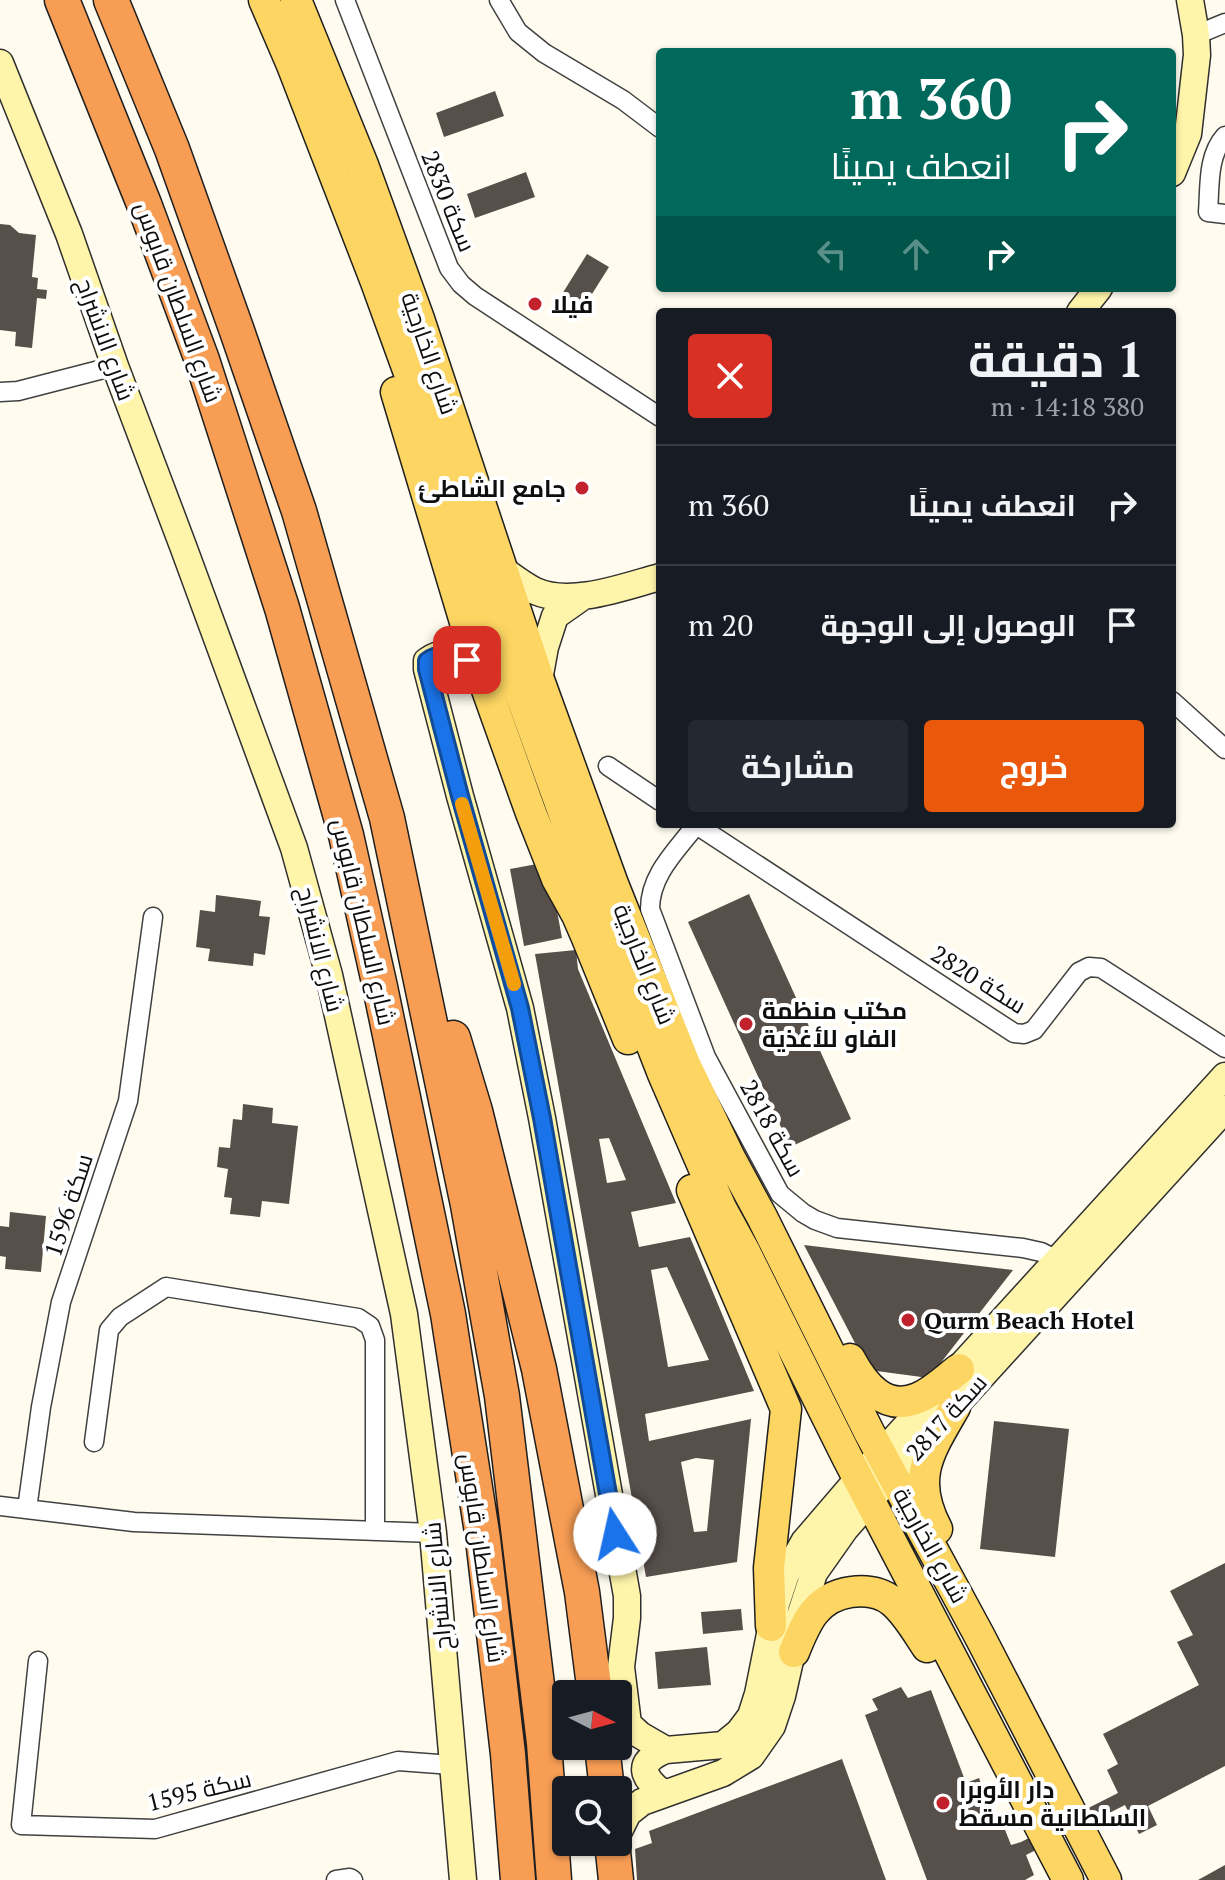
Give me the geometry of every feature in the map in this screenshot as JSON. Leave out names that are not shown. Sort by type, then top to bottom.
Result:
[{"type":"highway","name":"شارع السلطان قابوس","points":[[62,0],[144,204],[202,360],[282,608],[346,835],[448,1314],[483,1539],[508,1754],[518,1880]]},
{"type":"highway","name":"شارع السلطان قابوس","points":[[111,0],[172,149],[294,496],[387,818],[468,1205],[502,1396],[544,1743],[554,1880]]},
{"type":"highway","points":[[387,818],[479,1126],[539,1369],[582,1592],[593,1680]]},
{"type":"main road","name":"شارع الخارجية","points":[[264,0],[376,282],[591,889],[663,1074],[721,1208],[1068,1880]]},
{"type":"main road","name":"شارع الخارجية","points":[[296,0],[363,165],[414,305],[539,680],[613,884],[685,1064],[887,1465],[1106,1880]]},
{"type":"main road","points":[[340,188],[336,206],[338,214],[482,675],[531,813],[786,1409],[769,1568],[771,1626]]},
{"type":"main road","points":[[510,753],[541,798],[575,873],[591,889]]},
{"type":"main road","points":[[762,1217],[795,1258],[859,1376],[873,1392],[902,1402],[918,1398],[959,1369]]},
{"type":"main road","points":[[955,1407],[929,1452],[923,1494],[931,1518],[947,1546],[979,1635]]},
{"type":"main road","points":[[794,1652],[805,1625],[818,1607],[832,1597],[859,1591],[886,1597],[909,1619],[1011,1773]]},
{"type":"street","name":"سكة 2830","points":[[345,0],[449,268],[461,284],[656,414]]},
{"type":"street","points":[[499,0],[518,32],[526,39],[623,100],[656,125]]},
{"type":"street","points":[[1176,163],[1188,134],[1197,55],[1190,0]]},
{"type":"street","points":[[1196,35],[1225,23]]},
{"type":"street","name":"شارع الانشراح","points":[[0,63],[69,234],[294,848],[329,975],[404,1314],[433,1533],[463,1880]]},
{"type":"street","points":[[1225,136],[1217,145],[1211,165],[1208,212],[1225,214]]},
{"type":"street","points":[[1083,308],[1096,292]]},
{"type":"street","points":[[0,392],[18,391],[115,366]]},
{"type":"street","points":[[503,570],[537,592],[556,596],[582,597],[656,578]]},
{"type":"street","points":[[539,680],[555,616],[582,597]]},
{"type":"street","points":[[482,675],[471,663],[454,656],[438,656],[427,661],[460,796],[520,1008],[542,1118],[627,1596],[622,1680]]},
{"type":"street","points":[[1176,705],[1225,749]]},
{"type":"street","points":[[608,766],[656,798]]},
{"type":"street","name":"سكة 2818","points":[[694,828],[655,879],[650,909],[706,1057],[780,1194],[803,1213],[837,1228],[1023,1248],[1057,1260]]},
{"type":"street","name":"سكة 2820","points":[[701,828],[1014,1033],[1024,1034],[1034,1030],[1079,972],[1089,967],[1101,968],[1225,1048]]},
{"type":"street","name":"سكة 1596","points":[[27,1509],[41,1407],[61,1302],[128,1101],[153,917]]},
{"type":"street","name":"سكة 2817","points":[[666,1750],[723,1745],[739,1732],[751,1716],[758,1694],[771,1626],[786,1574],[804,1542],[864,1490],[887,1465],[959,1369],[1225,1076]]},
{"type":"street","name":"سكة 2817","points":[[887,1465],[955,1407],[1225,1109]]},
{"type":"street","points":[[94,1442],[109,1330],[120,1317],[166,1287],[358,1318],[370,1326],[375,1340],[375,1531]]},
{"type":"street","name":"سكة 2817","points":[[632,1810],[642,1802],[723,1773],[751,1756],[772,1726],[814,1573],[845,1529],[864,1490]]},
{"type":"street","points":[[0,1506],[134,1522],[433,1533]]},
{"type":"street","points":[[582,1592],[607,1680]]},
{"type":"street","name":"سكة 1595","points":[[38,1661],[21,1825],[155,1829],[398,1761],[452,1765]]},
{"type":"street","points":[[632,1726],[640,1735],[666,1750]]},
{"type":"street","points":[[664,1794],[649,1784],[645,1774],[646,1764],[654,1754],[666,1750]]},
{"type":"street","points":[[336,1880],[353,1880]]},
{"type":"building","points":[[495,91],[504,116],[444,137],[436,113]]},
{"type":"building","points":[[526,172],[535,197],[475,218],[467,194]]},
{"type":"building","points":[[0,224],[10,225],[19,233],[36,235],[32,277],[38,278],[37,289],[47,290],[46,299],[37,298],[32,348],[15,346],[16,332],[0,330]]},
{"type":"building","points":[[587,254],[609,267],[575,321],[554,307]]},
{"type":"building","points":[[548,862],[562,938],[524,946],[510,869]]},
{"type":"building","points":[[749,894],[851,1119],[790,1147],[688,922]]},
{"type":"building","points":[[216,895],[261,901],[259,916],[270,917],[265,955],[254,953],[253,966],[208,961],[210,949],[196,947],[200,910],[215,912]]},
{"type":"building","points":[[576,950],[578,969],[676,1203],[631,1212],[639,1247],[690,1237],[754,1391],[645,1414],[649,1441],[751,1419],[737,1562],[646,1577],[535,954]],"holes":[[[609,1138],[626,1180],[607,1183],[599,1139]],[[667,1267],[709,1360],[668,1367],[651,1270]],[[696,1458],[714,1460],[707,1531],[694,1532],[681,1462]]]},
{"type":"building","points":[[243,1104],[273,1108],[272,1123],[298,1126],[289,1204],[262,1201],[260,1217],[230,1214],[232,1198],[224,1197],[228,1169],[217,1167],[219,1147],[230,1148],[233,1119],[242,1120]]},
{"type":"building","points":[[10,1212],[46,1216],[41,1272],[5,1269],[6,1257],[0,1256],[0,1226],[9,1227]]},
{"type":"building","name":"Qurm Beach Hotel","points":[[804,1245],[1013,1270],[929,1378],[869,1370]]},
{"type":"building","points":[[994,1421],[1069,1429],[1055,1557],[980,1549]]},
{"type":"building","points":[[1225,1563],[1225,1766],[1148,1806],[1157,1825],[1139,1834],[1125,1805],[1026,1855],[1034,1875],[1025,1880],[927,1880],[865,1715],[878,1710],[872,1699],[901,1687],[908,1698],[931,1690],[966,1783],[979,1778],[996,1825],[1002,1822],[1011,1845],[1021,1842],[1118,1793],[1107,1770],[1118,1764],[1103,1734],[1199,1685],[1177,1642],[1193,1635],[1170,1591]]},
{"type":"building","points":[[741,1609],[743,1630],[703,1634],[701,1612]]},
{"type":"building","points":[[707,1647],[711,1685],[658,1689],[655,1652]]},
{"type":"building","points":[[842,1759],[886,1880],[637,1880],[635,1849],[652,1843],[649,1831]]},
{"type":"building","points":[[1225,1865],[1225,1880],[1198,1880]]},
{"type":"slow traffic","points":[[462,804],[514,984]]},
{"type":"place","name":"فيلا","points":[[535,304]]},
{"type":"place","name":"جامع الشاطئ","points":[[582,488]]},
{"type":"place","name":"مكتب منظمة الفاو للأغذية","points":[[746,1024]]},
{"type":"place","name":"Qurm Beach Hotel","points":[[908,1320]]},
{"type":"place","name":"دار الأوبرا السلطانية مسقط","points":[[943,1803]]},
{"type":"route","points":[[467,660],[447,655],[430,658],[427,669],[520,1008],[615,1534]]}]
